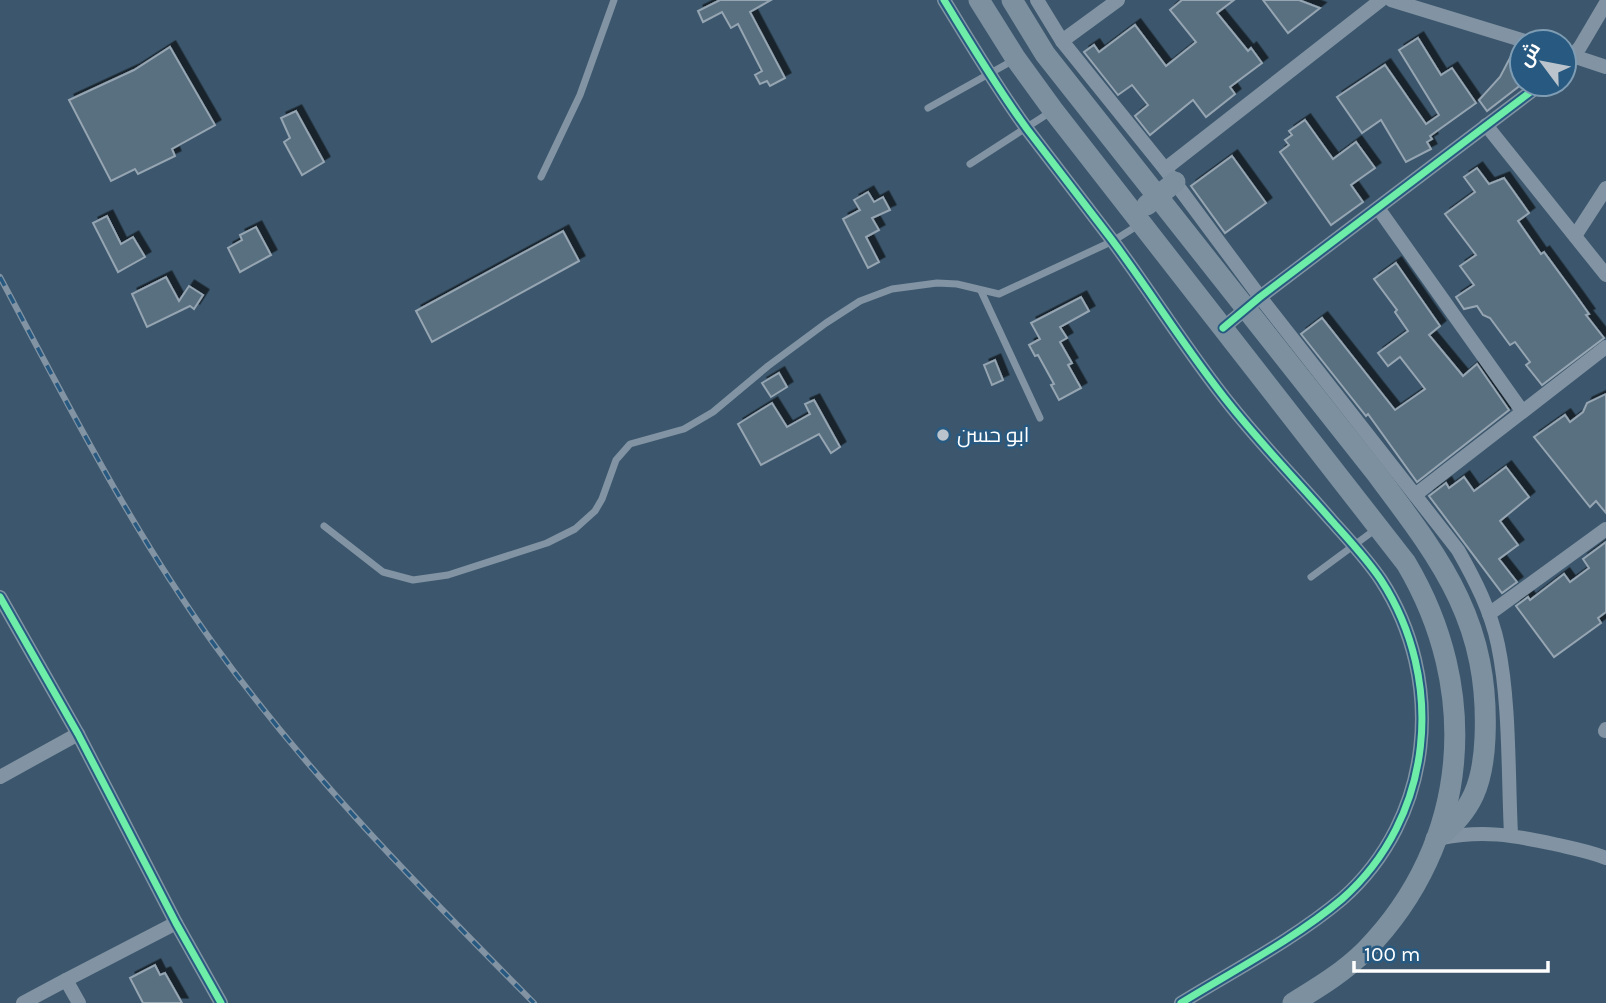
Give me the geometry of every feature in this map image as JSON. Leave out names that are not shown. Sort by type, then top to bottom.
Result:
[{"type":"main road","points":[[979,0],[1016,59],[1053,110],[1406,562],[1428,601],[1449,664],[1455,708],[1455,752],[1448,796],[1436,839],[1406,899],[1380,935],[1339,973],[1293,1003]]},
{"type":"main road","points":[[1012,0],[1045,54],[1158,197],[1253,302],[1383,468],[1455,589],[1472,628],[1483,670],[1486,705],[1484,754],[1479,785],[1466,810],[1436,839]]},
{"type":"main road","points":[[1138,219],[1158,197],[1170,175]]},
{"type":"main road","points":[[1352,492],[1383,468]]},
{"type":"street","points":[[944,0],[1026,128],[1113,241],[1231,406],[1379,576],[1394,601],[1415,656],[1423,714],[1418,762],[1408,800],[1382,853],[1344,897],[1321,916],[1181,1003]]},
{"type":"street","points":[[1037,0],[1062,41],[1170,175],[1253,302]]},
{"type":"street","points":[[1062,41],[1118,0]]},
{"type":"street","points":[[1170,175],[1381,0]]},
{"type":"street","points":[[1391,0],[1508,36]]},
{"type":"street","points":[[1578,42],[1606,3]]},
{"type":"street","points":[[1578,60],[1606,66]]},
{"type":"street","points":[[1223,328],[1253,302],[1522,98]]},
{"type":"street","points":[[1486,125],[1606,275]]},
{"type":"street","points":[[1575,236],[1606,188]]},
{"type":"street","points":[[1378,208],[1522,411]]},
{"type":"street","points":[[1415,495],[1606,347]]},
{"type":"street","points":[[1383,468],[1415,495],[1458,550],[1472,573],[1489,614],[1498,644],[1503,677],[1511,834]]},
{"type":"street","points":[[1489,614],[1606,529]]},
{"type":"street","points":[[0,597],[78,734],[176,923],[221,1003]]},
{"type":"street","points":[[0,777],[78,734]]},
{"type":"street","points":[[1436,839],[1473,834],[1511,834],[1587,851],[1606,858]]},
{"type":"street","points":[[23,1003],[176,923]]},
{"type":"street","points":[[66,980],[79,1003]]},
{"type":"lane","points":[[541,177],[580,95],[614,0]]},
{"type":"lane","points":[[928,108],[1016,59]]},
{"type":"lane","points":[[970,164],[1053,110]]},
{"type":"lane","points":[[324,526],[383,572],[413,580],[448,575],[547,543],[575,529],[595,511],[617,460],[629,444],[684,429],[713,412],[826,323],[860,302],[892,289],[948,282],[999,294],[1113,241],[1138,219]]},
{"type":"lane","points":[[982,290],[1041,418]]},
{"type":"lane","points":[[1311,577],[1380,527]]},
{"type":"building","points":[[720,0],[771,0],[750,12],[785,78],[770,86],[767,81],[760,84],[755,75],[762,71],[738,24],[731,28],[722,12],[703,22],[698,11]]},
{"type":"building","points":[[1182,0],[1234,0],[1217,13],[1248,51],[1251,48],[1262,63],[1230,87],[1235,94],[1206,117],[1193,100],[1150,135],[1135,116],[1148,105],[1132,85],[1118,95],[1084,52],[1094,45],[1099,52],[1135,25],[1166,66],[1196,42],[1170,10]]},
{"type":"building","points":[[1263,0],[1299,0],[1320,8],[1288,33]]},
{"type":"building","points":[[1418,38],[1441,75],[1452,68],[1476,103],[1430,136],[1432,139],[1427,142],[1431,149],[1406,162],[1381,120],[1362,133],[1337,97],[1385,65],[1426,124],[1439,115],[1399,50]]},
{"type":"building","points":[[170,47],[215,125],[172,149],[175,156],[138,174],[135,169],[111,181],[69,100],[134,70]]},
{"type":"building","points":[[1508,62],[1508,95],[1487,111],[1479,100],[1500,77]]},
{"type":"building","points":[[296,111],[324,162],[302,175],[284,142],[290,138],[281,118]]},
{"type":"building","points":[[1305,120],[1333,159],[1356,142],[1375,168],[1351,185],[1363,202],[1331,225],[1280,152],[1289,145],[1285,140],[1292,135],[1289,131]]},
{"type":"building","points":[[1232,156],[1266,203],[1225,233],[1191,186]]},
{"type":"building","points":[[1477,168],[1489,184],[1504,178],[1529,213],[1518,221],[1541,254],[1544,252],[1604,338],[1542,385],[1526,365],[1530,362],[1515,342],[1510,345],[1490,318],[1483,315],[1477,306],[1464,309],[1456,297],[1474,285],[1460,266],[1476,255],[1445,214],[1475,192],[1464,177]]},
{"type":"building","points":[[868,192],[874,202],[883,197],[890,210],[872,218],[879,230],[866,237],[879,262],[868,268],[843,219],[860,210],[854,200]]},
{"type":"building","points":[[107,216],[121,244],[133,237],[145,257],[118,272],[93,223]]},
{"type":"building","points":[[256,227],[271,255],[240,272],[228,248],[242,240],[240,235]]},
{"type":"building","points":[[563,231],[579,261],[432,342],[416,311]]},
{"type":"building","points":[[1396,263],[1440,326],[1429,335],[1463,376],[1477,364],[1509,410],[1417,482],[1368,414],[1366,416],[1301,334],[1322,318],[1395,410],[1425,389],[1400,357],[1388,366],[1378,353],[1408,331],[1395,312],[1397,310],[1374,279]]},
{"type":"building","points":[[166,277],[179,301],[189,286],[203,295],[194,309],[190,306],[147,327],[132,294]]},
{"type":"building","points":[[1081,297],[1089,311],[1060,327],[1067,338],[1060,342],[1072,363],[1068,365],[1081,388],[1059,400],[1051,385],[1054,384],[1038,355],[1035,356],[1029,345],[1040,339],[1031,323]]},
{"type":"building","points":[[995,360],[1003,380],[992,385],[984,365]]},
{"type":"building","points":[[779,373],[787,387],[771,397],[762,383]]},
{"type":"building","points":[[1606,394],[1606,513],[1596,501],[1590,507],[1534,437],[1565,415],[1570,422],[1583,412],[1587,403]]},
{"type":"building","points":[[814,400],[840,447],[831,453],[819,434],[761,465],[738,424],[772,403],[787,427],[810,414],[805,404]]},
{"type":"building","points":[[1506,467],[1529,497],[1500,521],[1518,545],[1499,559],[1517,582],[1502,593],[1429,496],[1446,483],[1449,488],[1464,477],[1474,491]]},
{"type":"building","points":[[1606,542],[1606,612],[1598,618],[1601,623],[1554,657],[1516,606],[1528,597],[1530,600],[1564,574],[1570,582],[1589,568],[1583,559]]},
{"type":"building","points":[[155,965],[160,975],[165,973],[182,1003],[143,1003],[130,978]]},
{"type":"railway","points":[[0,277],[127,510],[213,643],[326,785],[407,873],[534,1003]]},
{"type":"cycle path","points":[[944,0],[1027,129],[1112,240],[1215,386],[1376,572],[1402,619],[1415,661],[1421,704],[1420,747],[1412,789],[1396,829],[1373,866],[1342,899],[1305,927],[1181,1003]]},
{"type":"cycle path","points":[[1223,328],[1523,98]]},
{"type":"cycle path","points":[[0,597],[78,734],[176,923],[221,1003]]},
{"type":"place","name":"ابو حسن","points":[[943,435]]}]
